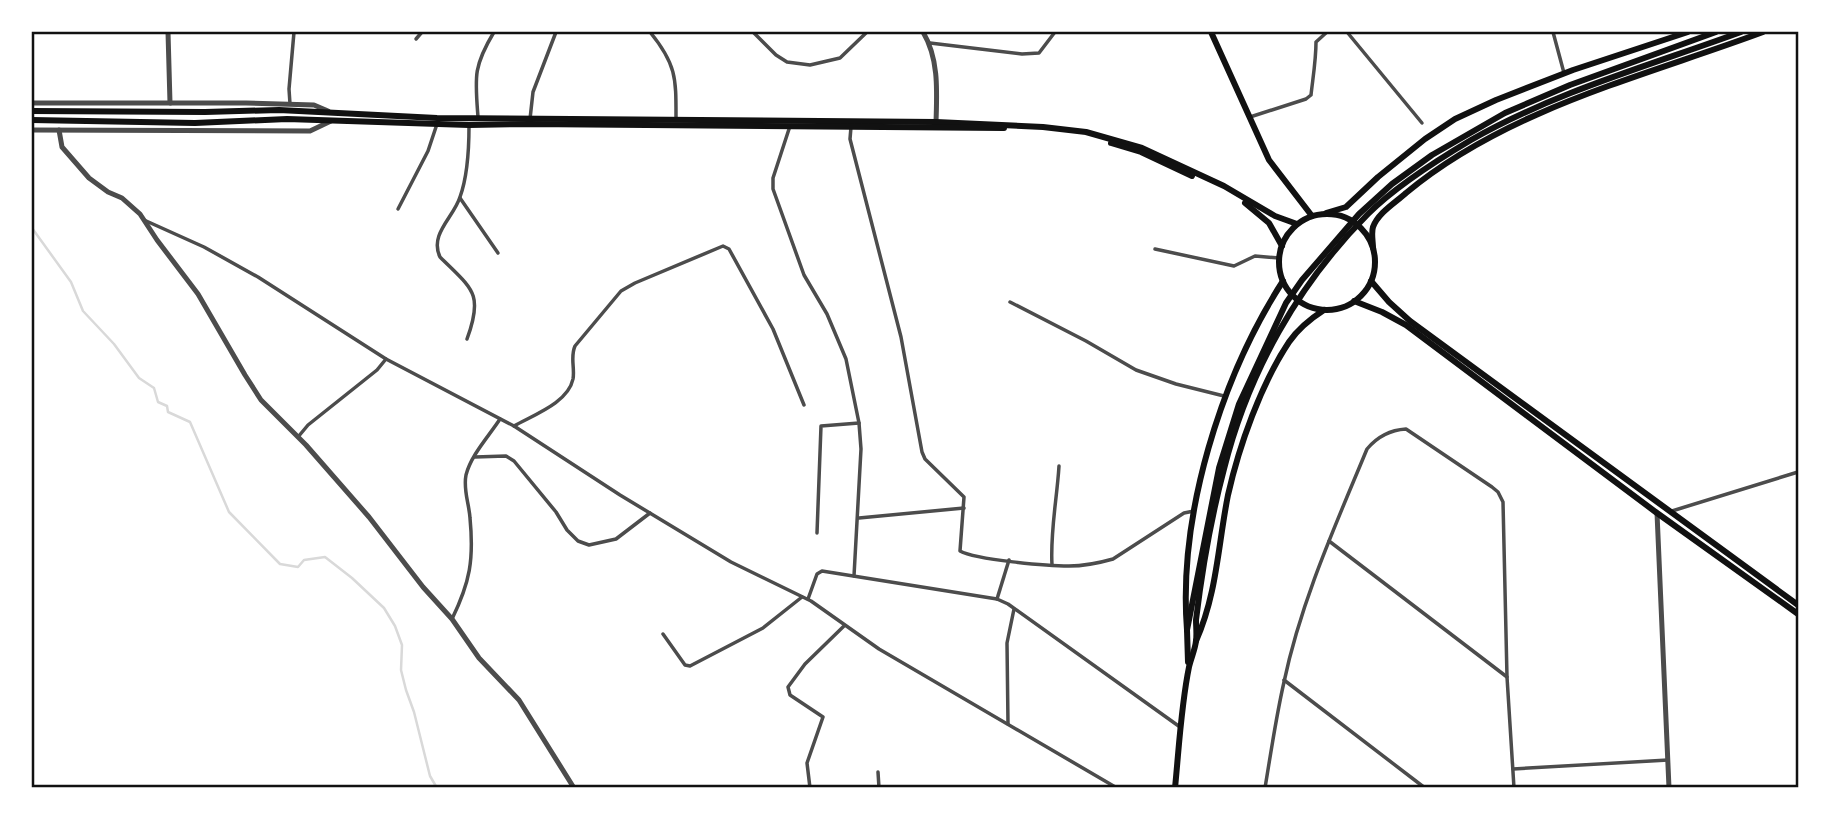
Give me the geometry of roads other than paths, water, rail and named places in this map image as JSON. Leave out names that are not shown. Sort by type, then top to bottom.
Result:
[{"type":"main road","points":[[1211,32],[1248,118],[1276,172],[1312,216]]},
{"type":"main road","points":[[1324,310],[1304,304],[1288,290],[1283,281],[1279,258],[1288,234],[1297,224],[1312,216],[1346,207],[1387,169],[1455,119],[1564,73],[1688,32]]},
{"type":"main road","points":[[1187,630],[1224,469],[1243,407],[1274,338],[1292,307],[1369,213],[1435,163],[1506,117],[1570,85],[1716,32]]},
{"type":"main road","points":[[1506,117],[1741,32]]},
{"type":"main road","points":[[1175,788],[1189,667],[1212,597],[1228,494],[1255,410],[1289,342],[1300,328],[1324,310],[1345,306],[1354,301],[1371,281],[1375,259],[1372,230],[1377,220],[1442,166],[1511,127],[1594,92],[1763,32]]},
{"type":"main road","points":[[32,111],[267,110],[470,125],[1042,130],[1087,136],[1141,152],[1223,190],[1269,223],[1282,246]]},
{"type":"main road","points":[[32,120],[204,123],[334,117],[530,118],[936,122],[1043,127],[1086,132],[1142,148],[1224,186],[1275,216],[1297,224]]},
{"type":"main road","points":[[1326,213],[1337,214],[1356,223],[1373,248]]},
{"type":"main road","points":[[1189,667],[1185,572],[1194,511],[1226,396],[1252,336],[1283,281]]},
{"type":"main road","points":[[1371,281],[1410,321],[1798,604]]},
{"type":"main road","points":[[1354,301],[1406,325],[1657,513],[1798,614]]},
{"type":"main road","points":[[1196,641],[1199,579]]},
{"type":"street","points":[[168,32],[170,103]]},
{"type":"street","points":[[290,104],[294,32]]},
{"type":"street","points":[[416,39],[422,32]]},
{"type":"street","points":[[478,119],[478,61],[494,32]]},
{"type":"street","points":[[530,118],[533,92],[556,32]]},
{"type":"street","points":[[650,32],[665,50],[675,73],[676,120]]},
{"type":"street","points":[[753,32],[786,62],[810,65],[840,58],[867,32]]},
{"type":"street","points":[[923,32],[930,43],[935,64],[936,122]]},
{"type":"street","points":[[930,43],[1022,54],[1039,53],[1055,32]]},
{"type":"street","points":[[1248,118],[1311,95],[1316,42],[1327,32]]},
{"type":"street","points":[[1347,32],[1422,123]]},
{"type":"street","points":[[1553,32],[1564,73]]},
{"type":"street","points":[[32,103],[314,105],[334,117],[310,131],[32,130]]},
{"type":"street","points":[[398,209],[428,151],[437,124]]},
{"type":"street","points":[[467,340],[475,317],[474,292],[440,257],[437,250],[440,233],[460,198],[470,125]]},
{"type":"street","points":[[790,127],[773,178],[773,189],[802,272],[825,311],[842,348],[859,424],[859,518],[854,576]]},
{"type":"street","points":[[851,127],[850,139],[901,337],[922,452],[925,459],[964,497],[960,551],[969,555],[1071,566],[1113,559],[1184,513],[1194,511]]},
{"type":"street","points":[[59,130],[62,147],[89,178],[121,198],[144,220],[198,294],[261,400],[369,517],[423,587],[452,619],[479,658],[519,700],[575,788]]},
{"type":"street","points":[[460,198],[498,253]]},
{"type":"street","points":[[144,220],[204,247],[258,277],[386,359],[514,426],[731,562],[802,597],[879,649],[1117,788]]},
{"type":"street","points":[[514,426],[557,401],[569,390],[575,346],[621,291],[723,246],[729,249],[773,330],[804,405]]},
{"type":"street","points":[[1155,249],[1234,266],[1255,256],[1279,258]]},
{"type":"street","points":[[1010,302],[1136,370],[1175,384],[1226,396]]},
{"type":"street","points":[[298,437],[308,425],[377,370],[386,359]]},
{"type":"street","points":[[452,619],[466,590],[468,579],[471,535],[465,484],[469,467],[500,419]]},
{"type":"street","points":[[817,533],[821,426],[859,424]]},
{"type":"street","points":[[1265,788],[1284,680],[1303,613],[1329,541],[1367,449],[1374,440],[1406,429],[1492,487],[1503,502],[1507,677],[1514,788]]},
{"type":"street","points":[[475,457],[506,456],[514,461],[568,530],[578,541],[589,545],[616,539],[650,513]]},
{"type":"street","points":[[1052,565],[1051,537],[1056,513],[1059,466]]},
{"type":"street","points":[[1670,511],[1798,472]]},
{"type":"street","points":[[859,518],[964,508]]},
{"type":"street","points":[[1657,513],[1669,788]]},
{"type":"street","points":[[1329,541],[1507,677]]},
{"type":"street","points":[[996,599],[1009,560]]},
{"type":"street","points":[[807,600],[818,572],[996,599],[1182,728]]},
{"type":"street","points":[[663,634],[685,665],[690,666],[762,628],[802,597]]},
{"type":"street","points":[[1008,724],[1007,643],[1014,609]]},
{"type":"street","points":[[810,788],[807,763],[822,716],[790,695],[788,687],[805,664],[844,625]]},
{"type":"street","points":[[1284,680],[1424,788]]},
{"type":"street","points":[[1513,769],[1668,760]]},
{"type":"street","points":[[878,772],[879,788]]},
{"type":"waterway","points":[[32,228],[71,282],[83,311],[114,344],[139,378],[154,388],[158,402],[167,406],[168,412],[190,422],[229,512],[280,564],[298,567],[304,560],[325,557],[384,608],[402,645],[401,670],[430,776],[437,788]]}]
